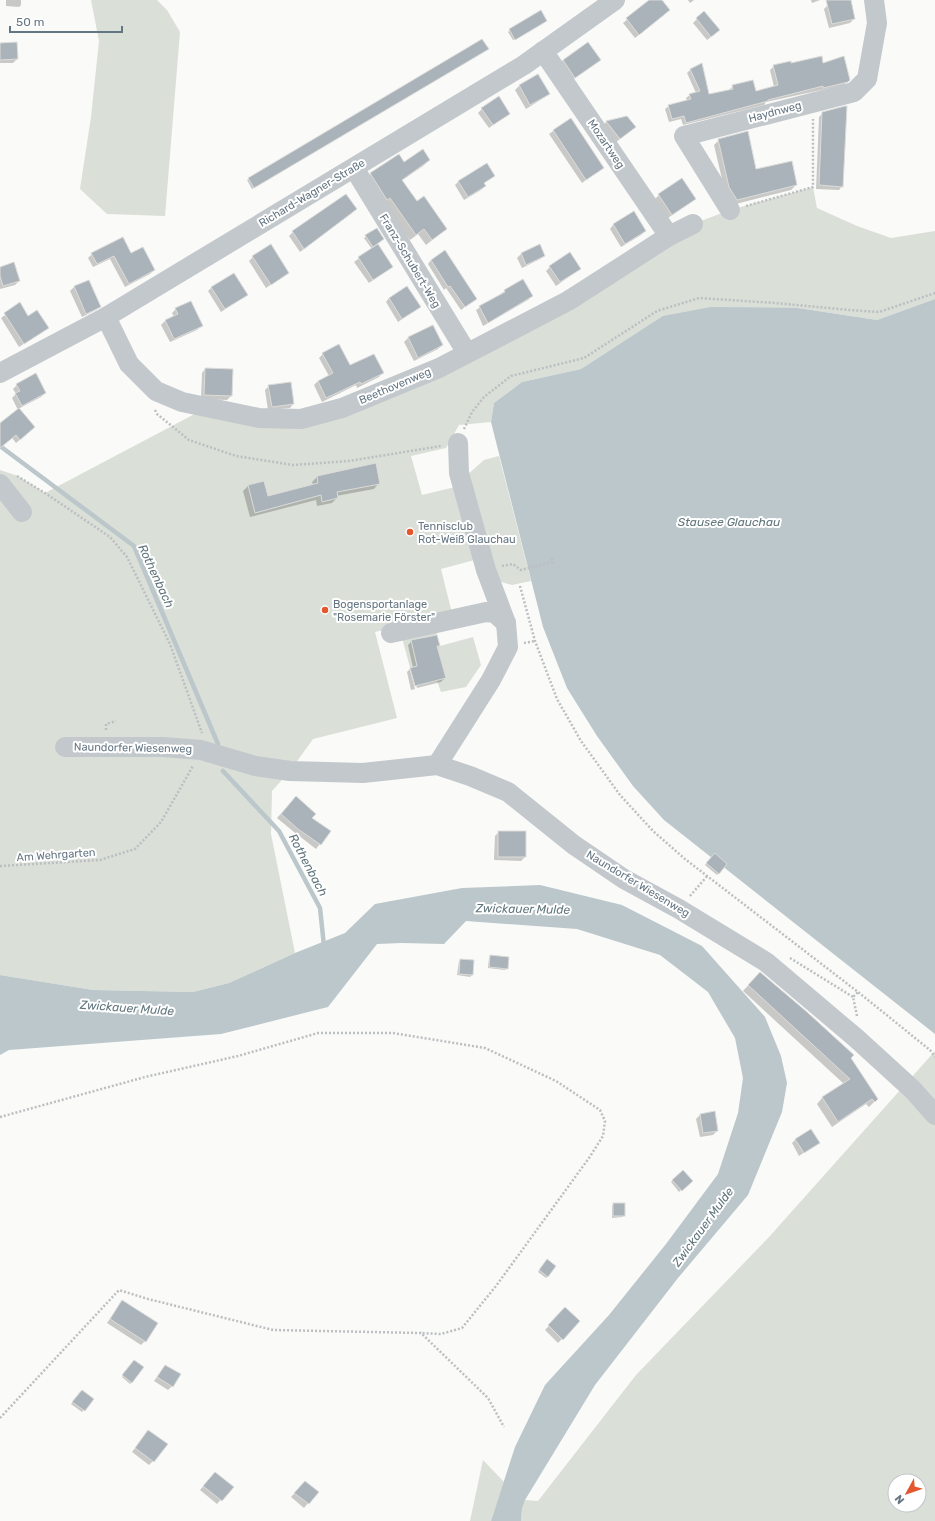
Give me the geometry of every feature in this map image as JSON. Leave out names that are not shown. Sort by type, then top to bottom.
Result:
[{"type":"street","name":"Richard-Wagner-Straße","points":[[0,373],[106,317],[524,66],[615,0]]},
{"type":"street","name":"Haydnweg","points":[[730,210],[684,136],[854,92],[867,78],[877,23],[874,0]]},
{"type":"street","name":"Mozartweg","points":[[543,51],[669,236]]},
{"type":"street","name":"Franz-Schubert-Weg","points":[[354,168],[467,353]]},
{"type":"street","name":"Beethovenweg","points":[[106,317],[129,364],[156,391],[182,402],[259,418],[301,418],[342,408],[439,368],[568,301],[669,236],[693,224]]},
{"type":"street","points":[[437,765],[491,680],[508,648],[506,623],[486,570],[459,473],[458,443]]},
{"type":"street","points":[[6,479],[22,512]]},
{"type":"street","points":[[391,633],[486,612],[495,613],[506,623]]},
{"type":"street","name":"Naundorfer Wiesenweg","points":[[66,747],[163,747],[201,750],[255,766],[290,771],[363,773],[437,765],[470,776],[508,792],[574,845],[624,879],[679,908],[766,962],[856,1038],[913,1090],[935,1115]]},
{"type":"path","points":[[730,210],[812,187],[813,102]]},
{"type":"path","points":[[153,407],[157,414],[189,440],[236,456],[292,465],[348,461],[458,443],[472,412],[484,397],[512,376],[584,358],[657,311],[699,298],[775,302],[879,312],[935,293]]},
{"type":"path","name":"Naundorfer Wiesenweg","points":[[6,479],[45,493],[110,537],[127,557],[170,644],[202,731],[201,750]]},
{"type":"path","points":[[521,570],[553,562]]},
{"type":"path","points":[[520,586],[535,641],[557,699],[581,741],[620,795],[652,831],[858,992],[930,1050],[935,1057]]},
{"type":"path","points":[[106,724],[116,721]]},
{"type":"path","name":"Am Wehrgarten","points":[[0,866],[100,860],[135,849],[161,822],[201,750]]},
{"type":"path","points":[[679,908],[708,876]]},
{"type":"path","points":[[0,1118],[145,1077],[238,1056],[318,1034],[394,1033],[485,1048],[556,1081],[600,1110],[605,1121],[603,1136],[589,1158],[496,1286],[462,1328],[442,1334],[273,1330],[148,1299],[119,1290],[0,1418]]},
{"type":"path","points":[[421,1333],[488,1398],[504,1427]]},
{"type":"shaded area","points":[[91,0],[157,0],[167,10],[180,32],[165,216],[107,214],[80,189],[91,117],[99,41]]},
{"type":"shaded area","points":[[813,187],[817,208],[857,226],[891,238],[935,231],[935,299],[877,320],[798,308],[617,346],[581,369],[522,382],[494,403],[491,422],[459,425],[446,448],[411,456],[422,495],[459,486],[478,559],[441,569],[452,613],[375,632],[397,718],[313,739],[290,771],[272,791],[271,834],[295,953],[229,983],[193,992],[93,990],[0,975],[0,470],[18,476],[45,493],[206,408],[259,418],[342,408],[693,224],[730,210]]},
{"type":"shaded area","points":[[499,456],[531,581],[512,585],[498,581],[467,475],[484,460]]},
{"type":"shaded area","points":[[435,626],[440,646],[473,637],[481,665],[466,687],[441,692],[437,681],[415,686],[401,634]]},
{"type":"shaded area","points":[[935,1051],[935,1521],[521,1521],[522,1509],[525,1500],[538,1501],[636,1375],[769,1237]]},
{"type":"shaded area","points":[[483,1460],[504,1482],[491,1521],[470,1521]]},
{"type":"water","name":"Stausee Glauchau","points":[[935,299],[935,1034],[664,820],[633,786],[597,736],[567,688],[543,627],[491,422],[494,403],[522,382],[581,369],[663,316],[711,307],[798,308],[877,320]]},
{"type":"water","name":"Zwickauer Mulde","points":[[540,885],[622,905],[702,946],[765,1017],[781,1056],[787,1083],[782,1112],[748,1195],[678,1278],[595,1385],[525,1500],[522,1509],[521,1521],[491,1521],[515,1447],[545,1385],[609,1315],[666,1244],[718,1174],[738,1113],[743,1078],[735,1038],[708,992],[660,955],[577,929],[466,921],[444,944],[377,944],[328,1007],[221,1034],[9,1050],[0,1055],[0,975],[93,990],[193,992],[229,983],[295,953],[345,933],[375,904],[462,888]]},
{"type":"building","points":[[649,0],[662,0],[670,10],[639,35],[626,18]]},
{"type":"building","points":[[826,0],[851,0],[855,19],[832,24]]},
{"type":"building","points":[[541,10],[547,21],[515,40],[509,29]]},
{"type":"building","points":[[704,11],[720,30],[711,37],[696,18]]},
{"type":"building","points":[[482,39],[489,49],[254,188],[248,178]]},
{"type":"building","points":[[17,42],[18,59],[0,60],[0,43]]},
{"type":"building","points":[[588,42],[601,60],[575,78],[563,60]]},
{"type":"building","points":[[822,56],[823,63],[844,56],[850,80],[848,82],[823,88],[823,86],[768,100],[686,123],[684,116],[672,119],[668,105],[691,99],[689,94],[700,91],[690,69],[702,63],[709,94],[733,89],[732,85],[753,80],[756,91],[778,85],[773,65],[791,61],[791,63]]},
{"type":"building","points":[[538,74],[550,94],[530,105],[519,85]]},
{"type":"building","points":[[499,96],[510,114],[493,125],[481,108]]},
{"type":"building","points":[[847,106],[843,187],[819,185],[822,112]]},
{"type":"building","points":[[627,116],[636,127],[620,139],[606,121]]},
{"type":"building","points":[[571,118],[604,168],[586,180],[553,130]]},
{"type":"building","points":[[748,131],[756,169],[792,161],[797,185],[737,200],[729,187],[718,139]]},
{"type":"building","points":[[423,149],[430,160],[402,180],[417,201],[424,196],[447,229],[432,240],[424,229],[416,235],[390,198],[387,200],[370,173],[399,154],[404,162]]},
{"type":"building","points":[[487,163],[495,176],[484,183],[486,186],[468,197],[458,181]]},
{"type":"building","points":[[682,178],[696,199],[672,215],[658,194]]},
{"type":"building","points":[[346,194],[357,209],[304,249],[292,231]]},
{"type":"building","points":[[634,211],[646,231],[625,244],[613,224]]},
{"type":"building","points":[[377,228],[384,239],[373,247],[365,235]]},
{"type":"building","points":[[123,237],[131,253],[143,247],[155,270],[129,284],[114,256],[97,264],[91,253]]},
{"type":"building","points":[[271,244],[289,273],[271,285],[252,256]]},
{"type":"building","points":[[378,244],[393,267],[373,280],[358,257]]},
{"type":"building","points":[[540,244],[545,256],[526,265],[521,253]]},
{"type":"building","points":[[445,250],[477,299],[465,307],[450,286],[448,287],[431,260]]},
{"type":"building","points":[[570,252],[581,269],[560,282],[549,266]]},
{"type":"building","points":[[14,262],[20,281],[3,286],[0,276],[0,267]]},
{"type":"building","points":[[234,273],[248,295],[225,309],[211,287]]},
{"type":"building","points":[[523,279],[533,296],[488,323],[479,306],[505,292],[504,290]]},
{"type":"building","points":[[89,280],[101,307],[86,314],[74,286]]},
{"type":"building","points":[[407,286],[421,307],[402,319],[389,298]]},
{"type":"building","points":[[191,301],[203,326],[174,339],[165,320],[178,314],[175,308]]},
{"type":"building","points":[[20,302],[28,316],[37,310],[49,328],[24,344],[4,313]]},
{"type":"building","points":[[433,325],[443,345],[418,358],[408,337]]},
{"type":"building","points":[[339,344],[350,365],[374,354],[384,373],[361,384],[360,382],[326,398],[318,381],[333,373],[322,353]]},
{"type":"building","points":[[205,368],[233,369],[232,396],[204,395]]},
{"type":"building","points":[[36,373],[46,393],[22,406],[15,393],[20,391],[16,384]]},
{"type":"building","points":[[291,382],[294,404],[272,407],[268,385]]},
{"type":"building","points":[[19,408],[35,427],[20,440],[16,435],[0,448],[0,423]]},
{"type":"building","points":[[376,463],[380,484],[337,492],[338,498],[322,502],[321,495],[255,513],[248,485],[264,481],[268,496],[318,483],[317,476]]},
{"type":"building","points":[[437,635],[440,646],[437,646],[446,678],[415,686],[410,668],[417,666],[411,640]]},
{"type":"building","points":[[296,796],[316,814],[312,818],[331,831],[321,845],[298,829],[281,814]]},
{"type":"building","points":[[498,831],[526,831],[526,857],[498,857]]},
{"type":"building","points":[[715,853],[727,864],[719,874],[706,863]]},
{"type":"building","points":[[490,955],[509,957],[508,969],[489,967]]},
{"type":"building","points":[[460,959],[474,960],[473,975],[459,974]]},
{"type":"building","points":[[760,972],[854,1055],[851,1058],[878,1099],[875,1102],[872,1099],[838,1122],[822,1097],[850,1079],[748,985]]},
{"type":"building","points":[[715,1111],[718,1131],[703,1133],[700,1114]]},
{"type":"building","points":[[811,1129],[820,1143],[804,1153],[795,1139]]},
{"type":"building","points":[[683,1170],[693,1181],[682,1191],[672,1180]]},
{"type":"building","points":[[613,1203],[625,1203],[625,1216],[613,1216]]},
{"type":"building","points":[[547,1259],[556,1266],[548,1277],[539,1270]]},
{"type":"building","points":[[122,1300],[158,1323],[146,1342],[110,1319]]},
{"type":"building","points":[[565,1307],[580,1321],[563,1340],[548,1325]]},
{"type":"building","points":[[134,1360],[144,1367],[132,1383],[122,1375]]},
{"type":"building","points":[[165,1365],[181,1374],[173,1387],[157,1377]]},
{"type":"building","points":[[82,1390],[94,1399],[85,1411],[72,1402]]},
{"type":"building","points":[[148,1430],[168,1444],[154,1462],[135,1448]]},
{"type":"building","points":[[215,1472],[234,1487],[222,1501],[203,1486]]},
{"type":"building","points":[[305,1481],[319,1492],[309,1504],[294,1493]]},
{"type":"waterway","name":"Rothenbach","points":[[0,446],[134,546],[218,744]]},
{"type":"waterway","name":"Rothenbach","points":[[223,771],[279,831],[320,908],[324,946]]},
{"type":"place","name":"Tennisclub Rot-Weiß Glauchau","points":[[410,532]]},
{"type":"place","name":"Bogensportanlage \"Rosemarie Förster\"","points":[[325,610]]}]
